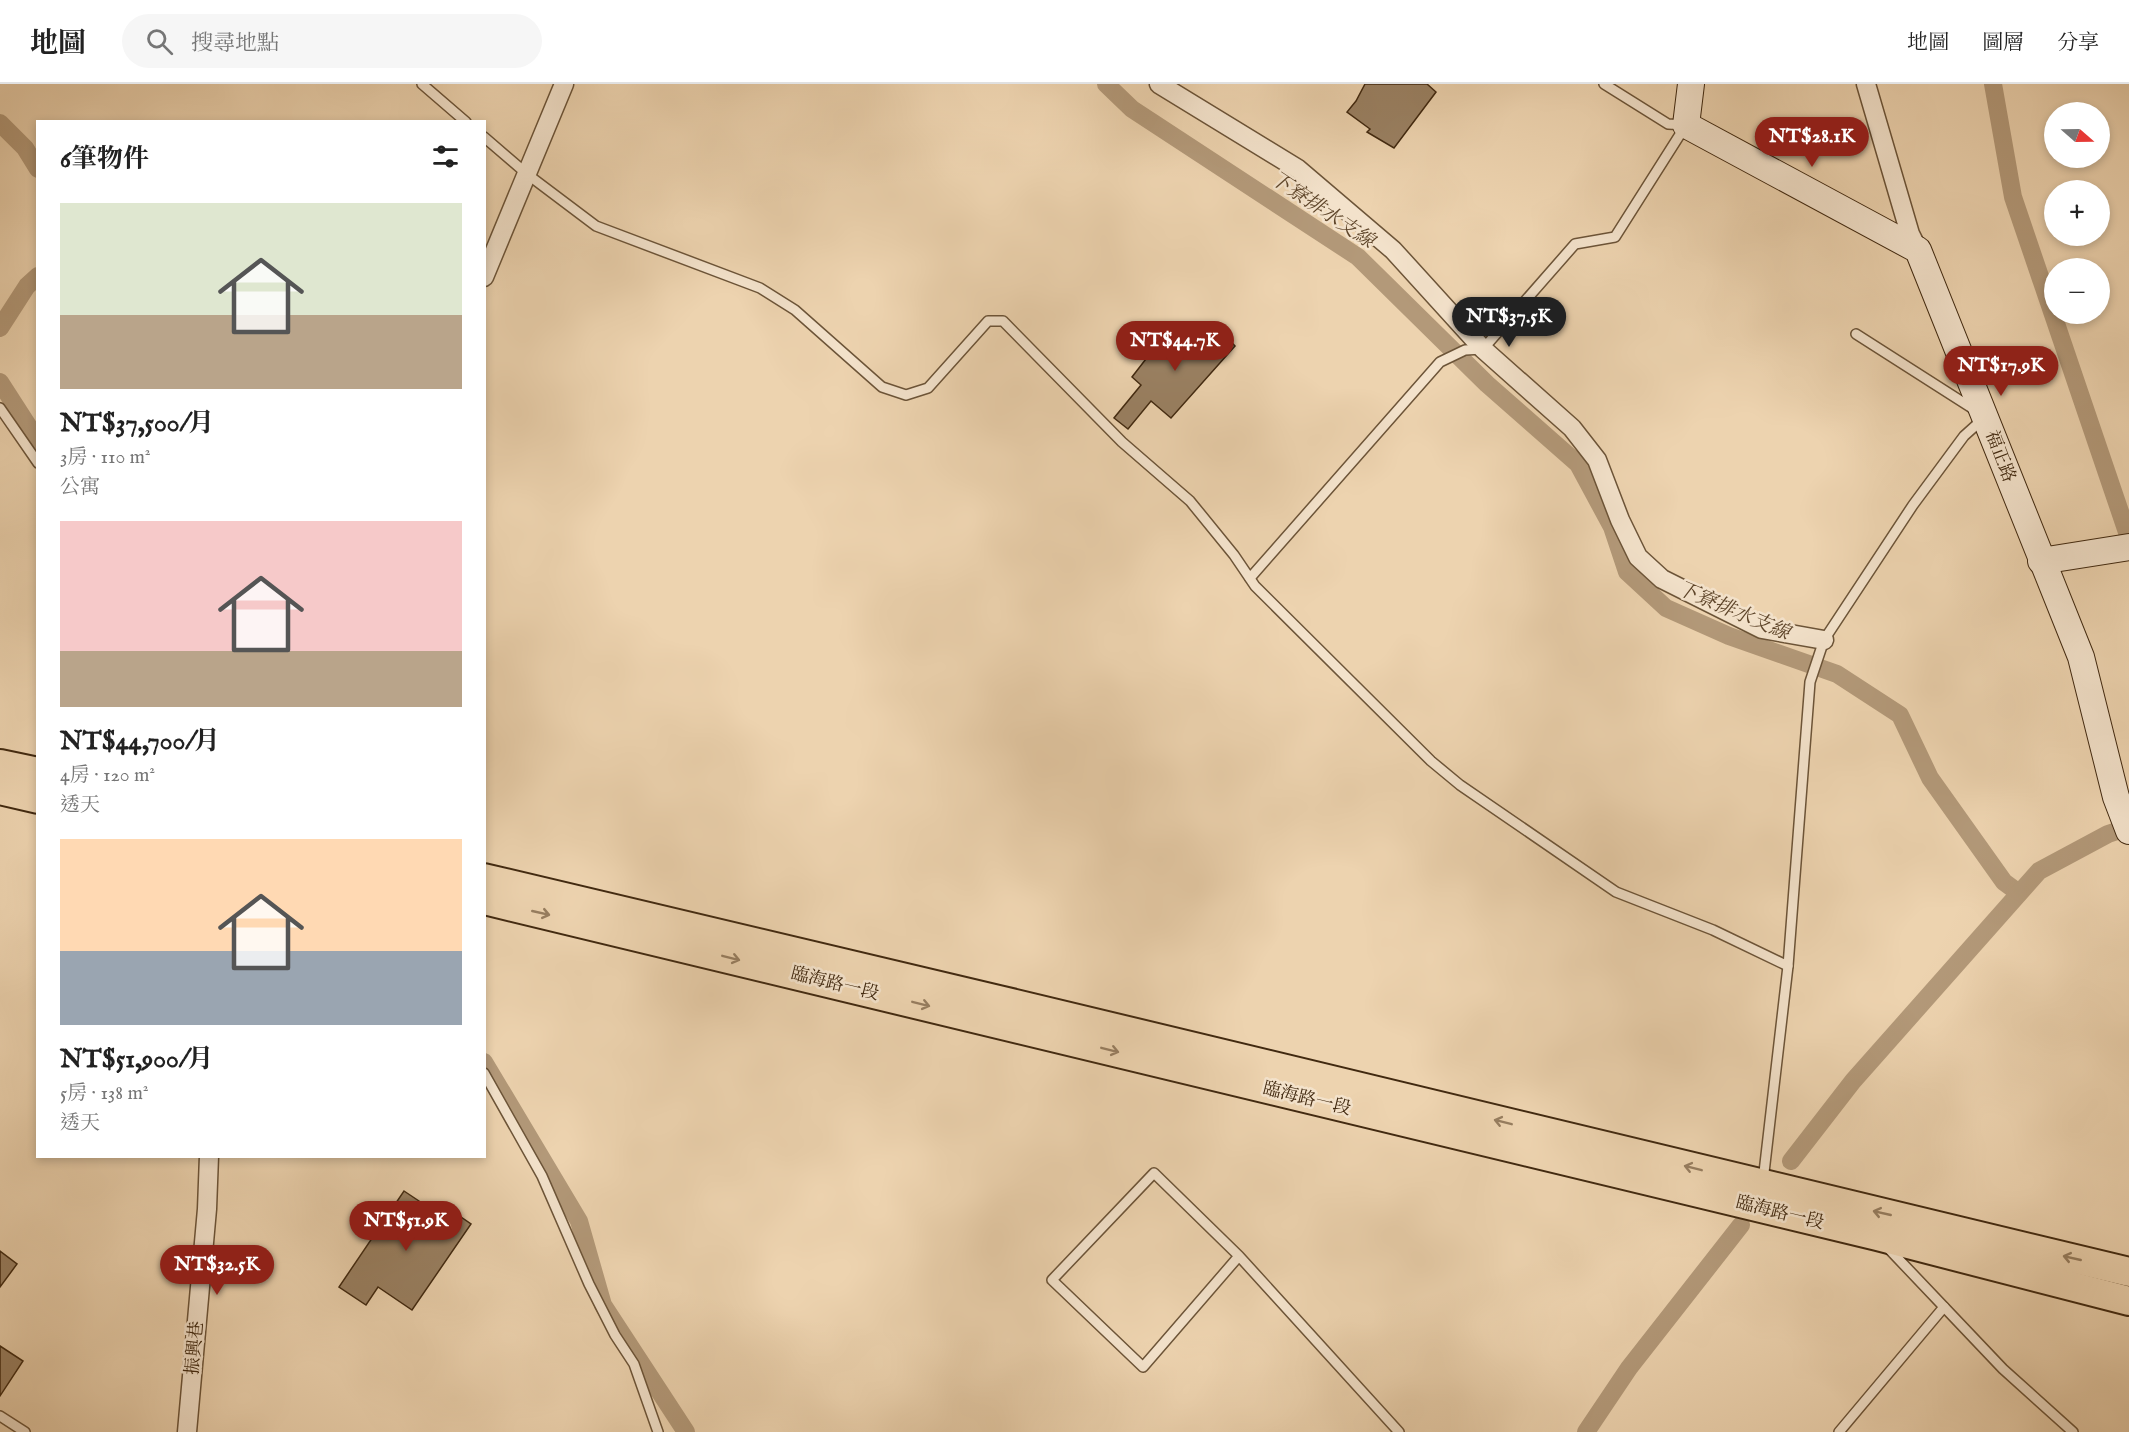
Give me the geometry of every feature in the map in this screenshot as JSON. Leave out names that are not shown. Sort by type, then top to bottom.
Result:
[{"type":"main road","points":[[0,764],[36,772]]},
{"type":"main road","points":[[0,790],[36,799]]},
{"type":"main road","name":"臨海路一段","points":[[486,878],[2129,1272]]},
{"type":"main road","name":"臨海路一段","points":[[486,900],[1877,1236],[2129,1301]]},
{"type":"street","points":[[486,272],[564,84]]},
{"type":"street","points":[[1159,84],[1298,169],[1393,250],[1483,349],[1572,428],[1597,460],[1620,520],[1638,557],[1662,579],[1762,629],[1824,640]]},
{"type":"street","points":[[1691,84],[1686,125],[1918,250]]},
{"type":"street","name":"福正路","points":[[1866,84],[1910,234],[2081,657],[2125,814]]},
{"type":"street","points":[[2042,561],[2129,547]]},
{"type":"street","name":"振興巷","points":[[187,1432],[207,1209],[209,1158]]},
{"type":"lane","points":[[422,84],[464,120]]},
{"type":"lane","points":[[1250,578],[1440,362],[1465,350],[1483,349],[1575,244],[1615,237],[1686,125],[1668,124],[1604,84]]},
{"type":"lane","points":[[486,139],[527,174],[596,226],[760,288],[795,310],[882,387],[906,395],[928,388],[988,321],[1003,321],[1122,442],[1190,501],[1255,586],[1431,761],[1460,785],[1616,892],[1713,930],[1788,966]]},
{"type":"lane","points":[[1804,1203],[1762,1185],[1788,966],[1810,682],[1824,640],[1913,505],[1965,436],[1985,417],[1856,334]]},
{"type":"lane","points":[[0,408],[36,460]]},
{"type":"lane","points":[[486,1077],[542,1176],[589,1284],[615,1335],[634,1364],[658,1432]]},
{"type":"lane","points":[[1239,1256],[1143,1367],[1052,1280],[1154,1173],[1239,1256],[1399,1432]]},
{"type":"lane","points":[[1825,1213],[1877,1236],[2003,1370],[2073,1432]]},
{"type":"lane","points":[[1839,1432],[1944,1308]]},
{"type":"lane","points":[[0,1416],[25,1432]]},
{"type":"building","points":[[1365,84],[1427,84],[1436,92],[1394,148],[1367,132],[1370,129],[1347,112]]},
{"type":"building","points":[[1173,324],[1199,343],[1213,326],[1235,346],[1171,418],[1151,401],[1128,429],[1114,418],[1141,385],[1132,377]]},
{"type":"building","points":[[404,1191],[437,1213],[442,1204],[471,1224],[412,1310],[378,1287],[366,1305],[339,1287]]},
{"type":"building","points":[[0,1251],[17,1264],[0,1287]]},
{"type":"building","points":[[0,1346],[23,1361],[0,1396]]},
{"type":"waterway","name":"下寮排水支線","points":[[1106,84],[1132,109],[1358,257],[1487,384],[1578,464],[1612,527],[1627,572],[1666,608],[1729,636],[1837,674],[1900,715],[1930,778],[2004,882],[2019,893]]},
{"type":"waterway","points":[[1993,84],[2013,197],[2129,538]]},
{"type":"waterway","points":[[0,123],[25,148],[36,166]]},
{"type":"waterway","points":[[0,328],[27,286],[36,278]]},
{"type":"waterway","points":[[0,382],[36,438]]},
{"type":"waterway","points":[[1791,1161],[1853,1081],[2039,871],[2108,834],[2129,827]]},
{"type":"waterway","points":[[486,1065],[579,1221],[603,1305],[686,1432]]},
{"type":"waterway","points":[[1586,1432],[1629,1368],[1741,1225]]}]
